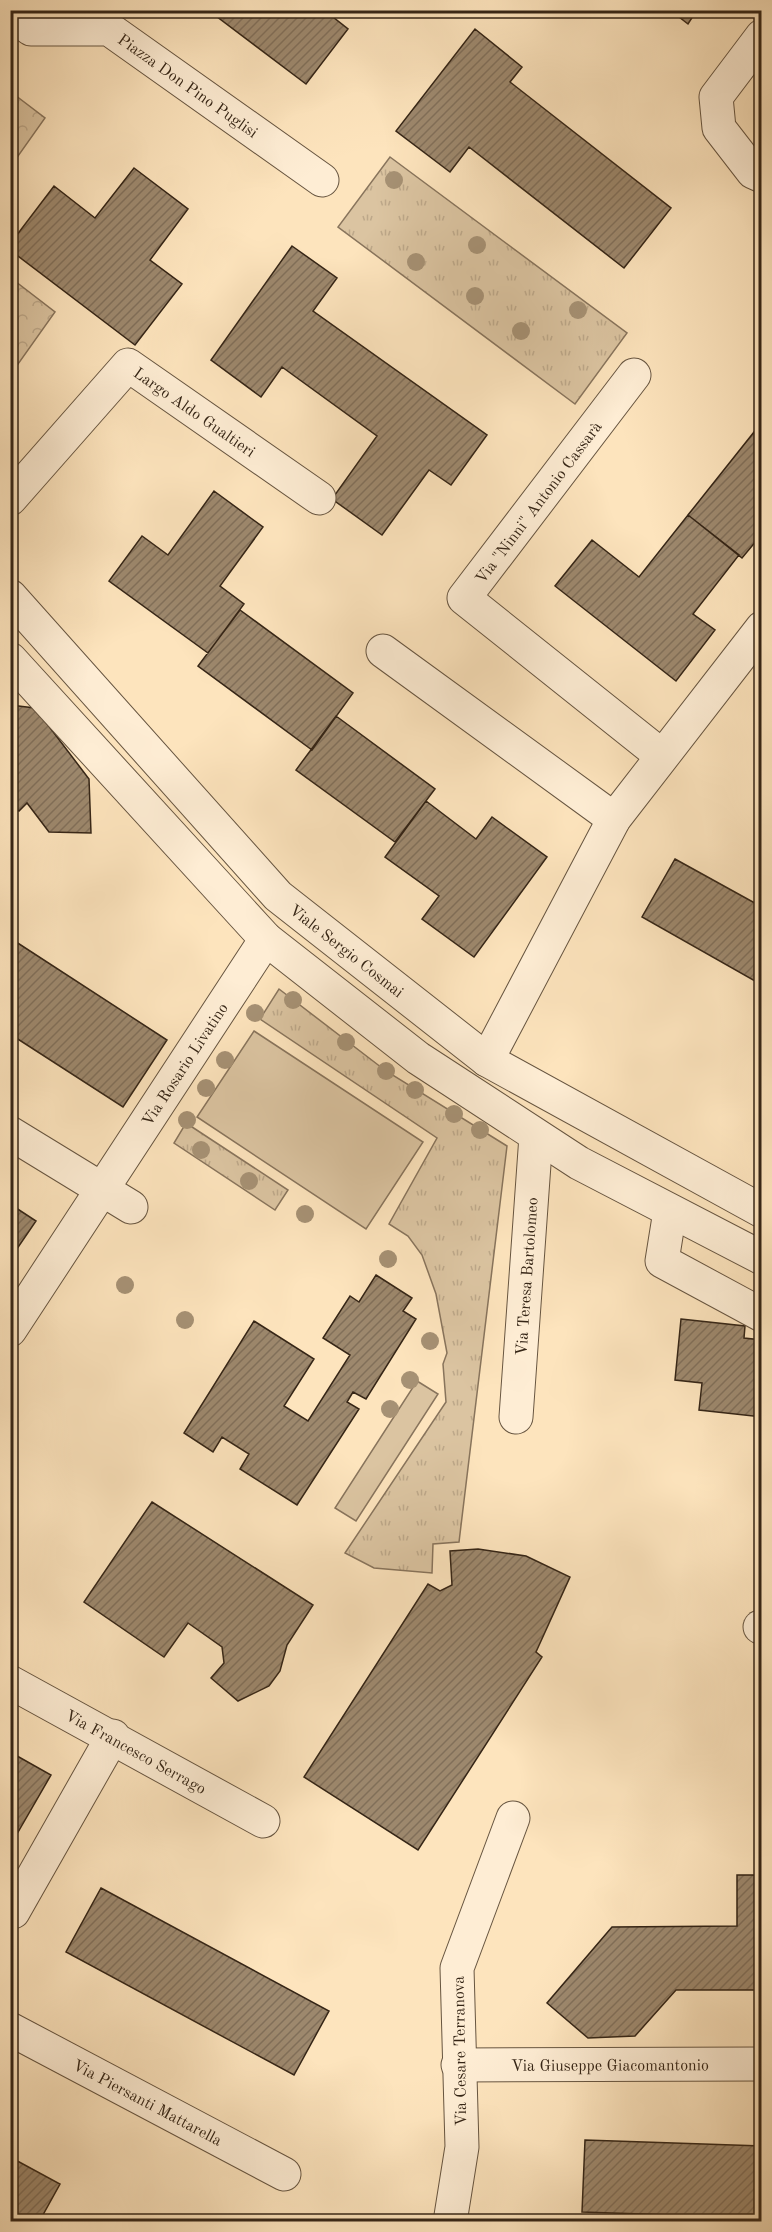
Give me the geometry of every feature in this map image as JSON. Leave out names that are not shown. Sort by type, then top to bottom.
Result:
[{"type":"street","name":"Piazza Don Pino Puglisi","points":[[10,14],[31,29],[109,29],[322,180]]},
{"type":"street","points":[[762,36],[716,97],[718,128],[753,172],[762,176]]},
{"type":"street","name":"Largo Aldo Gualtieri","points":[[10,499],[128,365],[319,498]]},
{"type":"street","name":"Via \"Ninni\" Antonio Cassarà","points":[[634,375],[464,598],[662,756]]},
{"type":"street","name":"Viale Sergio Cosmai","points":[[10,596],[278,896],[487,1060],[762,1211]]},
{"type":"street","points":[[487,1060],[614,819],[762,628]]},
{"type":"street","points":[[383,651],[614,819]]},
{"type":"street","points":[[10,659],[266,939],[418,1058],[579,1164],[762,1258]]},
{"type":"street","name":"Via Rosario Livatino","points":[[10,1330],[266,939]]},
{"type":"street","points":[[10,1133],[131,1207]]},
{"type":"street","name":"Via Teresa Bartolomeo","points":[[516,1417],[536,1136]]},
{"type":"street","points":[[670,1211],[662,1261],[762,1315]]},
{"type":"street","name":"Via Francesco Serrago","points":[[10,1682],[263,1821]]},
{"type":"street","points":[[11,1914],[112,1736]]},
{"type":"street","name":"Via Cesare Terranova","points":[[450,2222],[462,2146],[457,1968],[513,1818]]},
{"type":"street","name":"Via Piersanti Mattarella","points":[[10,2029],[284,2174]]},
{"type":"street","name":"Via Giuseppe Giacomantonio","points":[[458,2065],[762,2064]]},
{"type":"green space","points":[[11,92],[45,118],[11,166]]},
{"type":"green space","points":[[390,157],[627,333],[575,404],[338,227]]},
{"type":"green space","points":[[11,278],[55,312],[11,374]]},
{"type":"green space","points":[[279,989],[386,1071],[507,1146],[459,1542],[433,1544],[432,1573],[374,1568],[345,1553],[446,1402],[443,1364],[447,1353],[436,1294],[422,1255],[408,1236],[389,1224],[437,1138],[260,1019]]},
{"type":"green space","points":[[254,1031],[423,1142],[366,1229],[197,1117]]},
{"type":"green space","points":[[186,1123],[288,1190],[275,1210],[174,1143]]},
{"type":"green space","points":[[417,1381],[438,1394],[356,1521],[335,1508]]},
{"type":"building","points":[[208,10],[324,10],[348,29],[306,84]]},
{"type":"building","points":[[670,10],[697,10],[688,24]]},
{"type":"building","points":[[475,29],[522,67],[510,82],[671,208],[624,268],[469,147],[450,172],[396,131]]},
{"type":"building","points":[[134,168],[188,209],[150,260],[182,284],[135,345],[10,250],[10,244],[54,186],[95,218]]},
{"type":"building","points":[[292,246],[337,278],[313,311],[487,435],[451,485],[429,470],[382,535],[332,499],[377,436],[282,367],[261,397],[211,360]]},
{"type":"building","points":[[762,422],[762,534],[742,558],[688,515]]},
{"type":"building","points":[[214,491],[263,527],[220,586],[244,604],[208,653],[109,581],[142,536],[168,555]]},
{"type":"building","points":[[688,515],[739,555],[693,614],[715,630],[676,681],[555,586],[592,540],[639,577]]},
{"type":"building","points":[[240,610],[353,693],[312,750],[198,666]]},
{"type":"building","points":[[10,705],[35,708],[89,779],[91,833],[49,832],[27,803],[19,811],[10,805]]},
{"type":"building","points":[[336,716],[435,789],[395,842],[296,770]]},
{"type":"building","points":[[426,801],[476,839],[492,817],[547,857],[474,957],[422,919],[439,896],[385,857]]},
{"type":"building","points":[[675,859],[762,907],[762,985],[642,917]]},
{"type":"building","points":[[10,938],[167,1040],[123,1107],[10,1034]]},
{"type":"building","points":[[10,1204],[36,1221],[10,1259]]},
{"type":"building","points":[[376,1275],[412,1298],[403,1311],[416,1319],[366,1399],[353,1392],[347,1402],[359,1409],[297,1505],[240,1469],[249,1454],[222,1437],[213,1452],[184,1433],[254,1321],[314,1359],[284,1406],[308,1421],[350,1355],[323,1338],[350,1296],[359,1302]]},
{"type":"building","points":[[681,1319],[745,1326],[744,1338],[762,1340],[762,1417],[699,1410],[702,1383],[675,1380]]},
{"type":"building","points":[[152,1502],[313,1605],[287,1645],[280,1671],[269,1686],[238,1701],[211,1678],[224,1663],[222,1647],[188,1623],[164,1657],[84,1602]]},
{"type":"building","points":[[478,1549],[526,1556],[570,1577],[536,1652],[542,1657],[418,1850],[304,1777],[428,1584],[440,1591],[452,1585],[450,1551]]},
{"type":"building","points":[[10,1752],[51,1775],[10,1846]]},
{"type":"building","points":[[737,1875],[762,1875],[762,1990],[676,1990],[635,2036],[588,2038],[547,2003],[612,1927],[737,1926]]},
{"type":"building","points":[[101,1888],[329,2011],[294,2075],[66,1952]]},
{"type":"building","points":[[585,2140],[762,2146],[762,2218],[582,2212]]},
{"type":"building","points":[[10,2157],[60,2184],[39,2222],[10,2222]]}]
